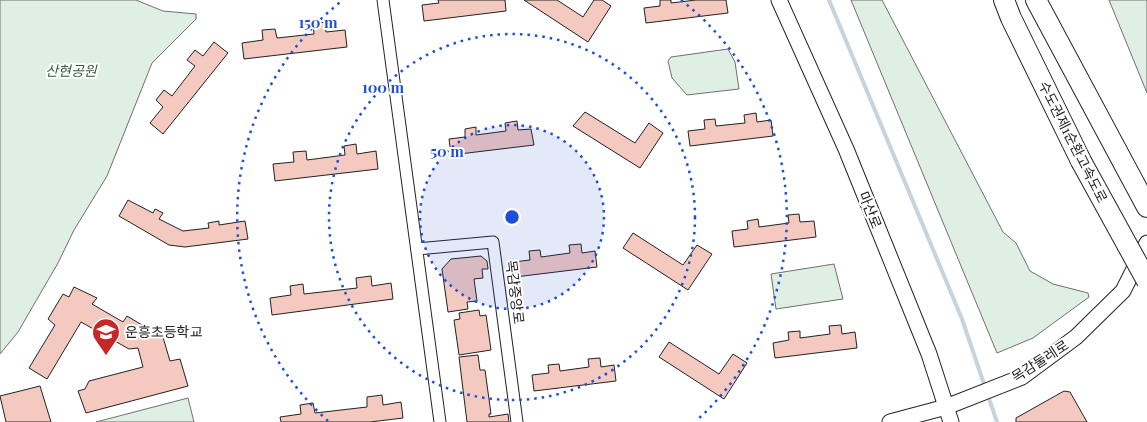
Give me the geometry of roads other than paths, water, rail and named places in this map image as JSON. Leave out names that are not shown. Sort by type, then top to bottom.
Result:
[{"type":"highway","name":"수도권제1순환고속도로","points":[[1004,0],[1081,161],[1147,281]]},
{"type":"highway","points":[[1036,0],[1147,207]]},
{"type":"street","points":[[383,0],[440,422]]},
{"type":"street","name":"마산로","points":[[779,1],[856,176],[929,354],[951,422]]},
{"type":"street","name":"목감중앙로","points":[[417,249],[493,242],[516,422]]},
{"type":"street","name":"목감둘레로","points":[[890,422],[946,407],[1022,377],[1076,337],[1123,291],[1147,243]]},
{"type":"waterway","points":[[829,0],[962,319],[985,387]]},
{"type":"waterway","points":[[987,393],[997,422]]},
{"type":"place","name":"운흥초등학교","points":[[106,356]]},
{"type":"park label","name":"산현공원","points":[[71,71]]}]
